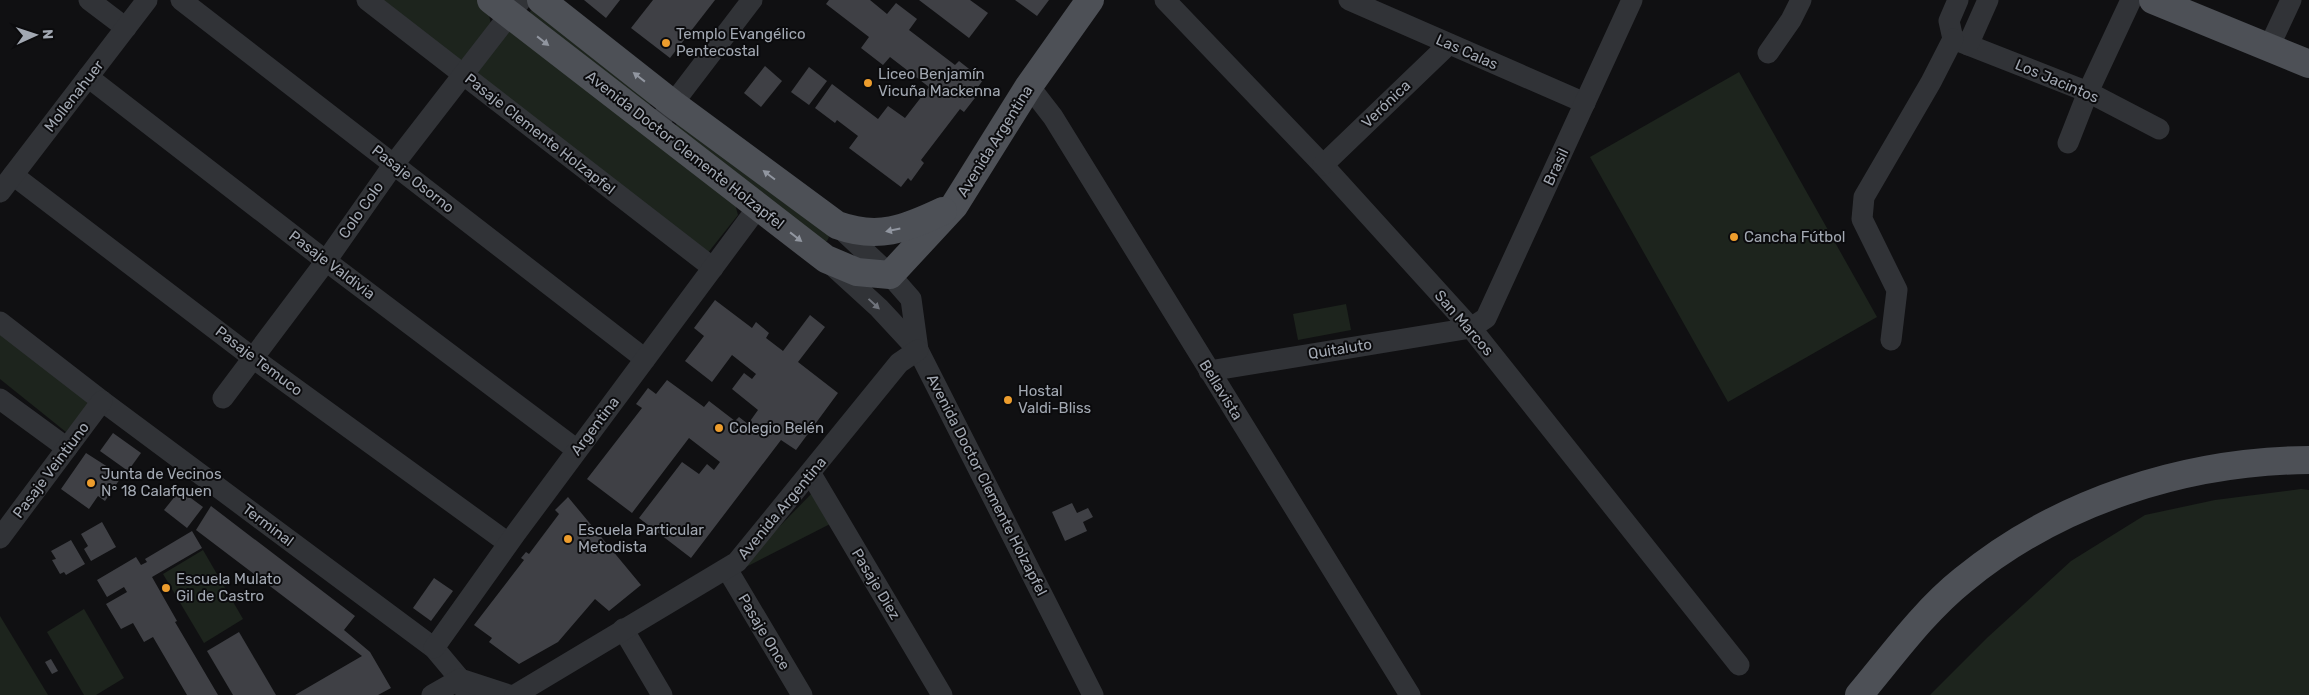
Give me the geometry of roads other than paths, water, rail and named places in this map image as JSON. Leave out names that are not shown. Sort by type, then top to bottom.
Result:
[{"type":"main road","name":"Avenida Doctor Clemente Holzapfel","points":[[541,0],[674,104],[837,225]]},
{"type":"main road","name":"Avenida Argentina","points":[[837,225],[853,231],[889,232],[906,227],[954,206],[1029,86],[1090,0]]},
{"type":"main road","points":[[2153,0],[2309,64]]},
{"type":"main road","name":"Avenida Doctor Clemente Holzapfel","points":[[507,5],[655,127],[826,259],[857,272],[890,275]]},
{"type":"main road","points":[[890,275],[954,206]]},
{"type":"main road","points":[[1859,695],[1920,622],[1962,580],[2002,552],[2053,522],[2098,502],[2172,477],[2249,463],[2309,460]]},
{"type":"street","points":[[89,0],[126,28]]},
{"type":"street","name":"Mollenahuer","points":[[6,183],[147,0]]},
{"type":"street","name":"Pasaje Osorno","points":[[181,0],[645,359]]},
{"type":"street","name":"Pasaje Clemente Holzapfel","points":[[367,0],[713,268]]},
{"type":"street","points":[[655,127],[752,0]]},
{"type":"street","name":"San Marcos","points":[[1165,0],[1323,165],[1471,328],[1739,665]]},
{"type":"street","name":"Las Calas","points":[[1349,0],[1585,103]]},
{"type":"street","name":"Brasil","points":[[1471,328],[1486,318],[1632,0]]},
{"type":"street","points":[[1768,53],[1791,20],[1801,0]]},
{"type":"street","points":[[1958,0],[1949,21],[1960,42]]},
{"type":"street","points":[[1891,340],[1897,290],[1862,219],[1864,196],[1931,82],[1988,0]]},
{"type":"street","points":[[2068,143],[2088,92],[2131,0]]},
{"type":"street","points":[[2269,47],[2291,0]]},
{"type":"street","name":"Colo Colo","points":[[223,398],[326,261],[394,164],[464,74],[507,5]]},
{"type":"street","name":"Los Jacintos","points":[[1960,42],[2088,92],[2159,129]]},
{"type":"street","name":"Verónica","points":[[1323,165],[1449,44]]},
{"type":"street","name":"Pasaje Valdivia","points":[[88,77],[326,261],[577,450]]},
{"type":"street","name":"Bellavista","points":[[1029,86],[1053,117],[1410,695]]},
{"type":"street","name":"Pasaje Temuco","points":[[6,183],[253,358],[508,543]]},
{"type":"street","name":"Argentina","points":[[434,648],[508,543],[758,207]]},
{"type":"street","name":"Avenida Doctor Clemente Holzapfel","points":[[837,225],[890,275],[911,300],[918,350],[1094,695]]},
{"type":"street","points":[[826,259],[879,308],[918,350]]},
{"type":"street","name":"Terminal","points":[[0,322],[102,401],[434,648],[463,687]]},
{"type":"street","name":"Quitaluto","points":[[1209,371],[1471,328]]},
{"type":"street","name":"Avenida Argentina","points":[[515,695],[737,562],[811,474],[899,363],[918,350]]},
{"type":"street","points":[[1,401],[67,448]]},
{"type":"street","name":"Pasaje Veintiuno","points":[[0,538],[102,401]]},
{"type":"street","name":"Pasaje Diez","points":[[811,474],[942,695]]},
{"type":"street","name":"Pasaje Once","points":[[727,569],[802,695]]},
{"type":"street","points":[[623,629],[662,695]]},
{"type":"street","points":[[432,695],[463,687],[509,695]]},
{"type":"place","name":"Templo Evangélico Pentecostal","points":[[666,43]]},
{"type":"place","name":"Liceo Benjamín Vicuña Mackenna","points":[[868,83]]},
{"type":"place","name":"Cancha Fútbol","points":[[1734,237]]},
{"type":"place","name":"Hostal Valdi-Bliss","points":[[1008,400]]},
{"type":"place","name":"Colegio Belén","points":[[719,428]]},
{"type":"place","name":"Junta de Vecinos N° 18 Calafquen","points":[[91,483]]},
{"type":"place","name":"Escuela Particular Metodista","points":[[568,539]]},
{"type":"place","name":"Escuela Mulato Gil de Castro","points":[[166,588]]}]
